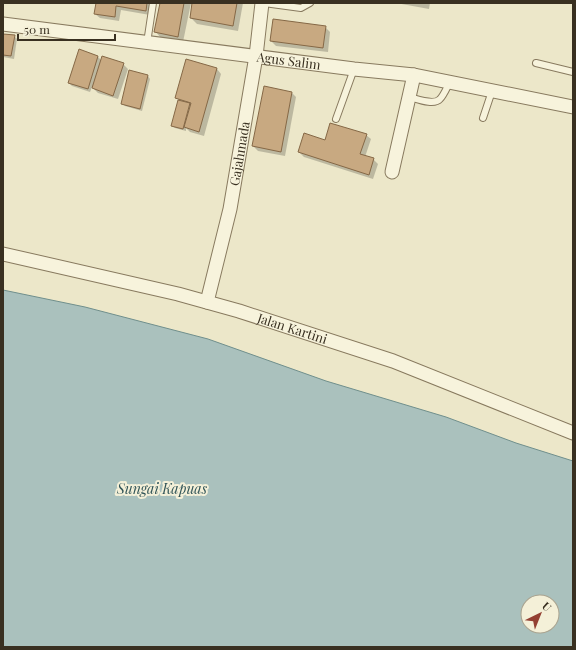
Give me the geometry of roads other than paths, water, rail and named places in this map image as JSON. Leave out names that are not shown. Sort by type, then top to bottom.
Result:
[{"type":"street","name":"Gajahmada","points":[[207,302],[230,208],[256,56],[263,3]]},
{"type":"street","name":"Agus Salim","points":[[3,24],[354,69],[414,75],[573,107]]},
{"type":"street","points":[[392,172],[414,75]]},
{"type":"street","name":"Jalan Kartini","points":[[3,254],[178,294],[239,311],[393,361],[573,433]]},
{"type":"lane","points":[[148,43],[153,3]]},
{"type":"lane","points":[[263,3],[301,8],[310,3]]},
{"type":"lane","points":[[536,63],[573,72]]},
{"type":"lane","points":[[336,119],[354,69]]},
{"type":"lane","points":[[409,98],[437,102],[441,99],[450,82]]},
{"type":"lane","points":[[483,118],[492,91]]},
{"type":"water","name":"Sungai Kapuas","points":[[3,290],[85,307],[208,339],[326,381],[446,417],[516,443],[573,461],[573,647],[3,647]]}]
